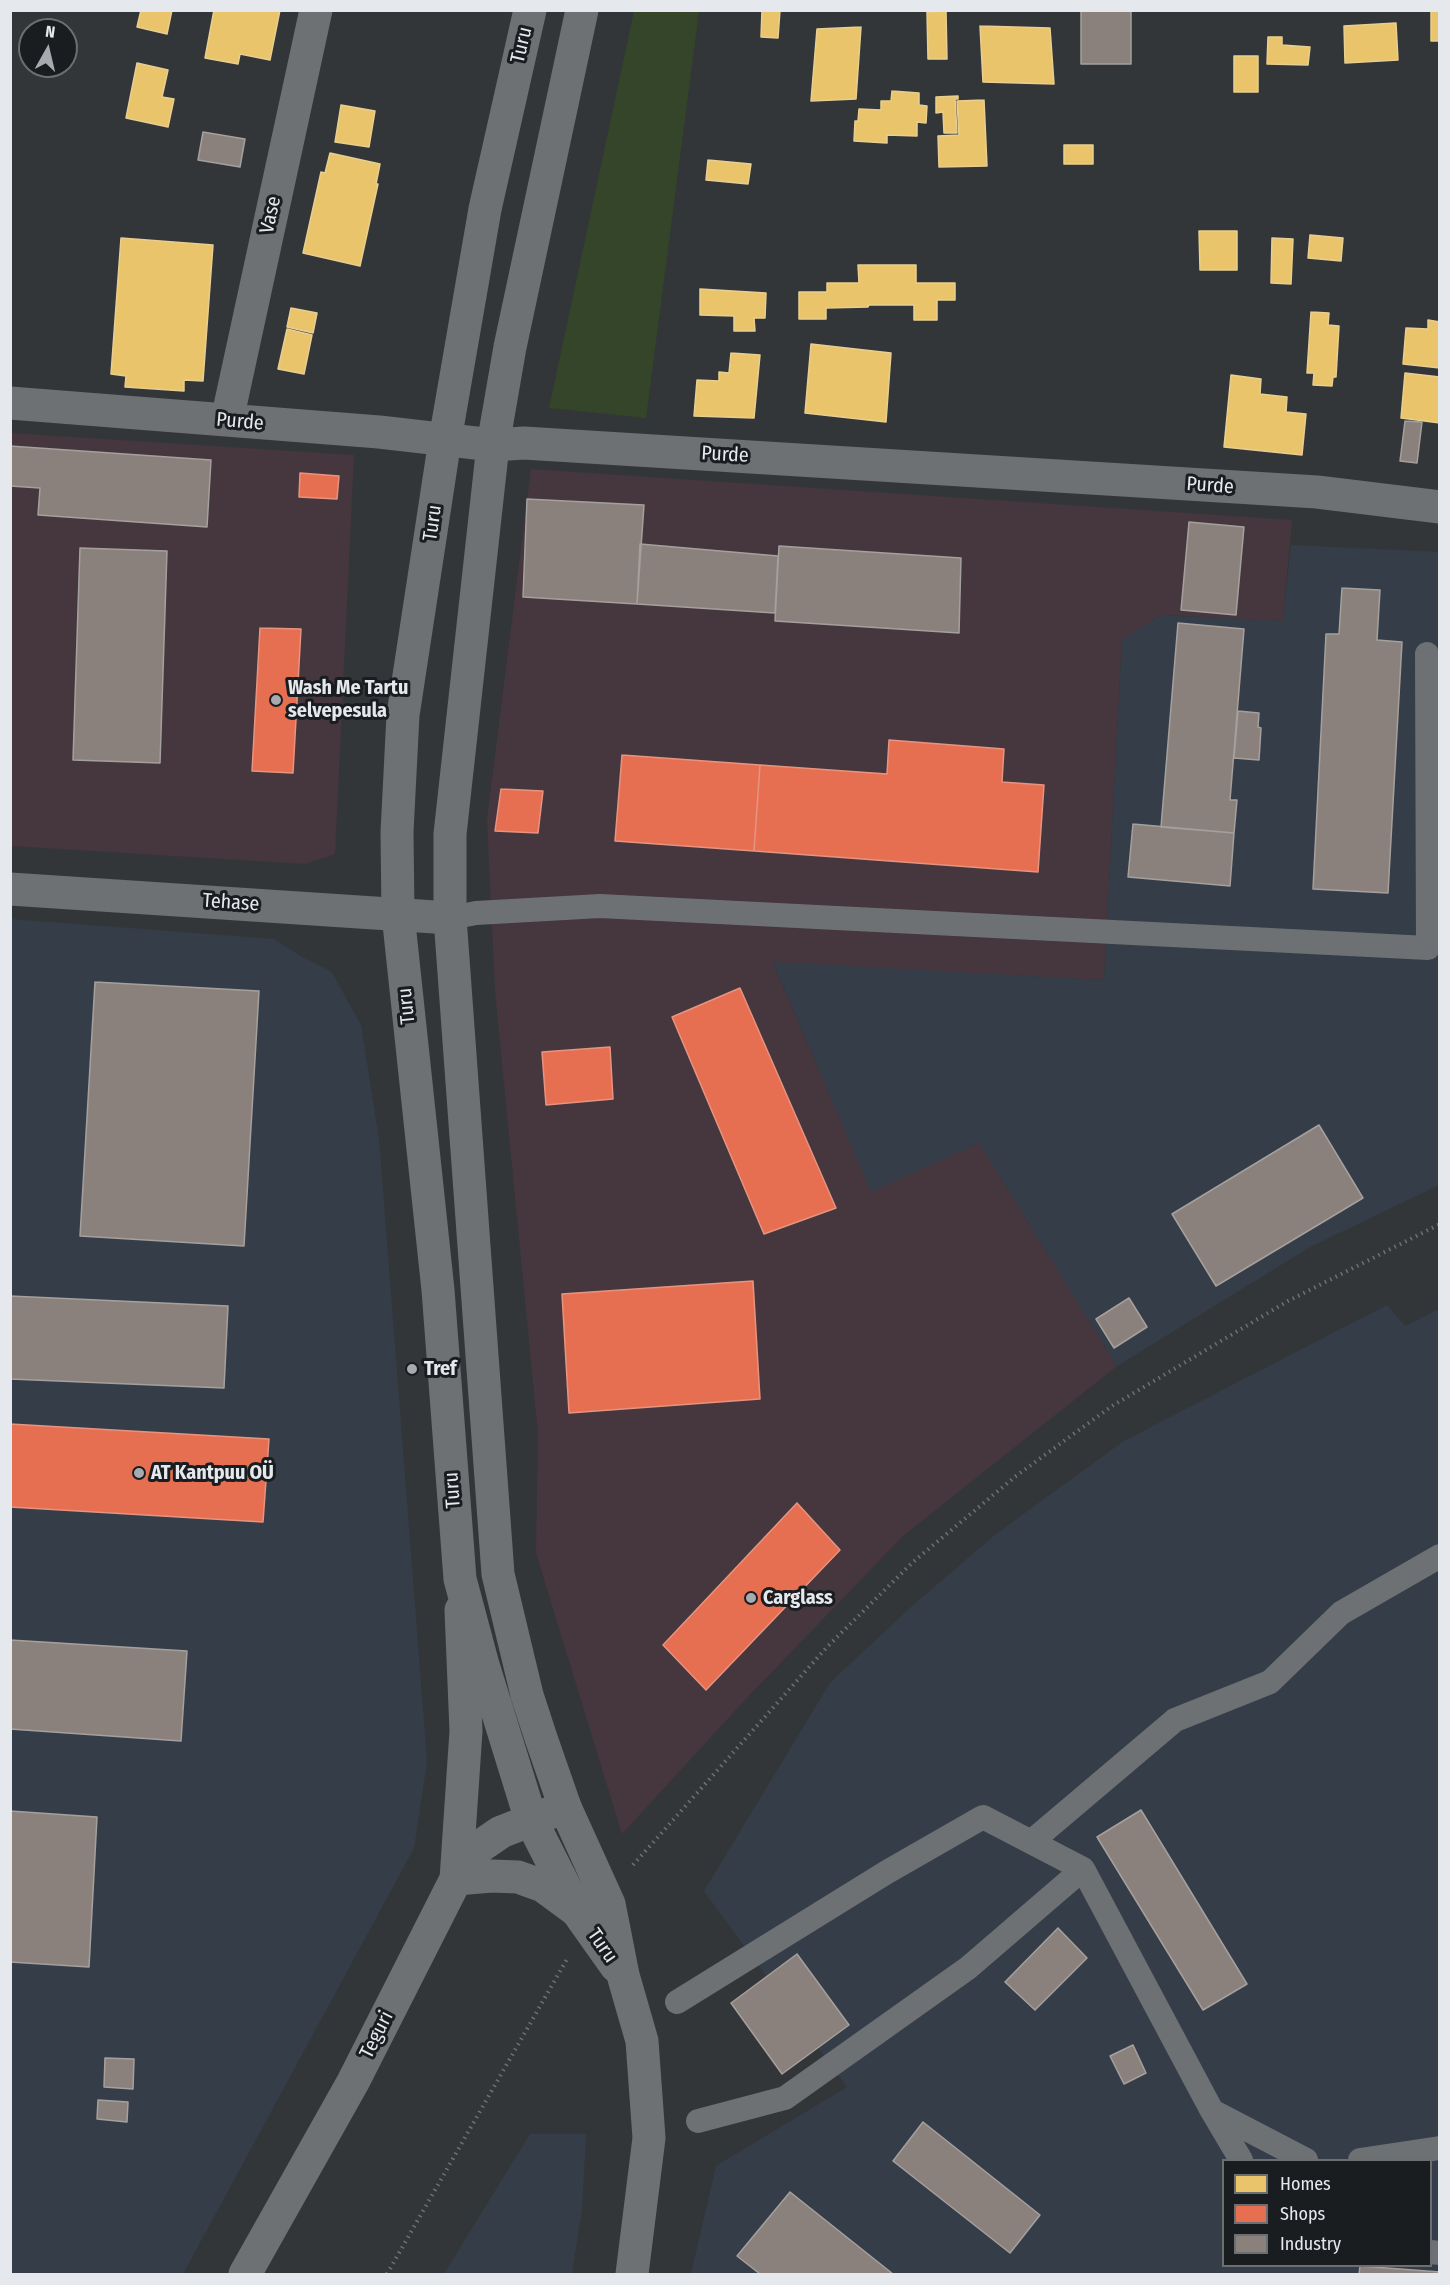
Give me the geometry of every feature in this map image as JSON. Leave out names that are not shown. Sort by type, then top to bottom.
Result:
[{"type":"main road","name":"Vase","points":[[227,420],[316,10]]},
{"type":"main road","name":"Turu","points":[[530,10],[485,209],[403,715],[397,832],[398,914],[438,1290],[460,1579],[483,1665],[531,1820],[582,1918],[622,1975]]},
{"type":"main road","name":"Turu","points":[[582,10],[510,347],[493,445],[450,834],[450,918],[498,1574],[527,1695],[565,1807],[607,1899],[622,1975],[642,2041],[650,2138],[632,2274]]},
{"type":"main road","name":"Purde","points":[[10,403],[227,420],[493,445],[547,445],[1317,492],[1440,507]]},
{"type":"main road","name":"Tehase","points":[[10,889],[450,918]]},
{"type":"main road","points":[[460,1579],[466,1731],[456,1880],[492,1876],[518,1877],[543,1886],[582,1918]]},
{"type":"main road","name":"Teguri","points":[[245,2274],[353,2082],[456,1880],[479,1847],[501,1832],[565,1807]]},
{"type":"lane","points":[[450,918],[476,913],[600,906],[1428,948],[1427,654]]},
{"type":"lane","points":[[1031,1842],[1176,1720],[1270,1682],[1341,1613],[1440,1556]]},
{"type":"lane","points":[[677,2002],[887,1872],[983,1817],[1083,1869],[1212,2111],[1240,2159]]},
{"type":"lane","points":[[698,2121],[785,2098],[968,1968],[1083,1869]]},
{"type":"lane","points":[[1212,2111],[1304,2159]]},
{"type":"lane","points":[[1367,2159],[1440,2148]]},
{"type":"path","points":[[607,1899],[619,1881],[827,1647],[913,1562],[1016,1476],[1122,1400],[1288,1301],[1440,1224]]},
{"type":"path","points":[[387,2274],[524,2030],[582,1918]]},
{"type":"shaded area","points":[[10,433],[354,455],[335,854],[305,864],[11,846]]},
{"type":"shaded area","points":[[531,469],[1292,520],[1283,621],[1161,615],[1122,640],[1104,980],[773,963],[871,1191],[979,1143],[1117,1366],[903,1536],[744,1701],[622,1834],[536,1553],[538,1434],[495,991],[487,819]]},
{"type":"shaded area","points":[[1291,545],[1439,552],[1439,1185],[1310,1247],[1117,1366],[979,1143],[871,1192],[773,962],[1104,980],[1122,640],[1161,615],[1283,621]]},
{"type":"shaded area","points":[[10,919],[274,939],[302,957],[331,971],[361,1025],[379,1139],[427,1762],[414,1848],[183,2274],[11,2274]]},
{"type":"shaded area","points":[[1387,1305],[1405,1326],[1439,1309],[1439,2274],[691,2274],[716,2166],[847,2087],[704,1891],[830,1683],[912,1606],[996,1534],[1124,1441]]},
{"type":"shaded area","points":[[530,2134],[586,2134],[582,2209],[572,2274],[444,2274]]},
{"type":"green space","points":[[634,11],[699,11],[646,418],[549,408]]},
{"type":"building: Homes","points":[[141,10],[172,10],[167,34],[137,27]]},
{"type":"building: Homes","points":[[214,10],[280,10],[270,60],[240,54],[238,64],[205,58]]},
{"type":"building: Homes","points":[[762,10],[780,10],[778,38],[761,37]]},
{"type":"building: Homes","points":[[1431,10],[1440,10],[1440,41],[1431,41]]},
{"type":"building: Homes","points":[[946,11],[947,59],[928,59],[927,12]]},
{"type":"building: Homes","points":[[1396,23],[1398,60],[1345,63],[1344,26]]},
{"type":"building: Homes","points":[[980,26],[1050,28],[1054,84],[983,82]]},
{"type":"building: Homes","points":[[861,27],[856,99],[811,101],[817,29]]},
{"type":"building: Homes","points":[[1268,37],[1282,37],[1282,45],[1310,47],[1308,65],[1267,64]]},
{"type":"building: Homes","points":[[1234,56],[1258,56],[1258,92],[1234,92]]},
{"type":"building: Homes","points":[[137,63],[168,70],[162,97],[174,99],[168,127],[126,118]]},
{"type":"building: Homes","points":[[892,91],[919,93],[919,105],[927,106],[926,123],[917,122],[917,136],[887,135],[887,143],[854,141],[855,121],[858,121],[859,109],[881,110],[881,101],[891,101]]},
{"type":"building: Homes","points":[[958,96],[958,99],[955,99],[957,133],[944,133],[943,112],[936,113],[936,97]]},
{"type":"building: Homes","points":[[984,100],[987,166],[939,167],[938,136],[959,135],[957,101]]},
{"type":"building: Homes","points":[[341,105],[375,111],[369,147],[335,142]]},
{"type":"building: Homes","points":[[1064,145],[1093,145],[1093,164],[1064,164]]},
{"type":"building: Homes","points":[[330,153],[380,164],[376,184],[378,184],[360,266],[303,253],[321,172],[325,173]]},
{"type":"building: Homes","points":[[708,160],[751,164],[748,184],[706,180]]},
{"type":"building: Homes","points":[[1199,231],[1237,231],[1237,270],[1200,270]]},
{"type":"building: Homes","points":[[1310,235],[1343,238],[1341,261],[1308,258]]},
{"type":"building: Homes","points":[[121,238],[213,245],[203,381],[184,380],[184,391],[125,387],[126,376],[111,374]]},
{"type":"building: Homes","points":[[1272,238],[1293,239],[1291,284],[1271,283]]},
{"type":"building: Homes","points":[[858,265],[916,265],[916,283],[955,283],[955,300],[937,300],[937,320],[914,320],[914,305],[826,308],[826,319],[799,319],[799,292],[827,292],[827,283],[859,283]]},
{"type":"building: Homes","points":[[700,289],[766,293],[765,318],[754,318],[755,331],[734,331],[734,316],[700,315]]},
{"type":"building: Homes","points":[[291,308],[317,313],[313,333],[287,327]]},
{"type":"building: Homes","points":[[1311,312],[1329,313],[1328,325],[1339,326],[1336,377],[1333,377],[1332,386],[1313,385],[1314,373],[1307,373]]},
{"type":"building: Homes","points":[[1428,320],[1440,322],[1440,368],[1403,364],[1406,328],[1428,329]]},
{"type":"building: Homes","points":[[287,329],[312,335],[304,374],[278,369]]},
{"type":"building: Homes","points":[[811,344],[891,353],[886,422],[805,413]]},
{"type":"building: Homes","points":[[731,353],[760,355],[754,418],[694,416],[697,380],[719,381],[719,372],[729,373]]},
{"type":"building: Homes","points":[[1405,373],[1440,377],[1440,423],[1401,418]]},
{"type":"building: Homes","points":[[1231,375],[1261,379],[1260,394],[1287,397],[1286,412],[1306,414],[1302,455],[1224,447]]},
{"type":"building: Shops","points":[[300,473],[339,476],[337,499],[299,497]]},
{"type":"building: Shops","name":"Wash Me Tartu selvepesula","points":[[260,628],[301,629],[293,773],[252,771]]},
{"type":"building: Shops","points":[[889,740],[1004,749],[1002,782],[1044,785],[1038,872],[754,851],[760,765],[887,774]]},
{"type":"building: Shops","points":[[622,755],[760,765],[754,851],[615,841]]},
{"type":"building: Shops","points":[[501,789],[543,791],[538,833],[495,831]]},
{"type":"building: Shops","points":[[740,988],[836,1208],[764,1234],[672,1017]]},
{"type":"building: Shops","points":[[610,1047],[613,1099],[546,1105],[542,1052]]},
{"type":"building: Shops","points":[[753,1281],[760,1399],[569,1413],[562,1294]]},
{"type":"building: Shops","name":"AT Kantpuu OÜ","points":[[10,1424],[269,1439],[263,1522],[10,1507]]},
{"type":"building: Shops","name":"Carglass","points":[[797,1503],[840,1550],[706,1690],[663,1645]]},
{"type":"building: Industry","points":[[1081,11],[1131,11],[1131,64],[1081,64]]},
{"type":"building: Industry","points":[[203,132],[245,139],[240,167],[198,160]]},
{"type":"building: Industry","points":[[1405,421],[1422,422],[1417,463],[1400,461]]},
{"type":"building: Industry","points":[[10,446],[211,460],[207,527],[38,515],[40,488],[10,486]]},
{"type":"building: Industry","points":[[527,499],[644,505],[637,604],[523,597]]},
{"type":"building: Industry","points":[[1189,522],[1244,527],[1236,615],[1181,610]]},
{"type":"building: Industry","points":[[640,544],[778,556],[775,613],[637,604]]},
{"type":"building: Industry","points":[[779,546],[961,558],[959,633],[775,621]]},
{"type":"building: Industry","points":[[80,548],[167,551],[160,763],[73,760]]},
{"type":"building: Industry","points":[[1342,588],[1380,590],[1377,640],[1402,642],[1388,893],[1313,889],[1326,634],[1339,634]]},
{"type":"building: Industry","points":[[1178,623],[1244,629],[1230,800],[1237,800],[1234,833],[1161,827]]},
{"type":"building: Industry","points":[[1238,711],[1259,713],[1258,727],[1261,728],[1259,760],[1234,758]]},
{"type":"building: Industry","points":[[1133,824],[1234,833],[1230,886],[1128,877]]},
{"type":"building: Industry","points":[[95,982],[259,991],[244,1246],[80,1236]]},
{"type":"building: Industry","points":[[1319,1125],[1363,1198],[1216,1286],[1172,1214]]},
{"type":"building: Industry","points":[[10,1296],[228,1306],[224,1388],[10,1379]]},
{"type":"building: Industry","points":[[1129,1298],[1147,1327],[1114,1348],[1096,1319]]},
{"type":"building: Industry","points":[[10,1640],[187,1651],[181,1741],[10,1729]]},
{"type":"building: Industry","points":[[1141,1810],[1247,1984],[1203,2010],[1097,1837]]},
{"type":"building: Industry","points":[[10,1811],[97,1817],[89,1967],[10,1962]]},
{"type":"building: Industry","points":[[1058,1928],[1087,1958],[1035,2010],[1005,1982]]},
{"type":"building: Industry","points":[[797,1954],[849,2025],[782,2074],[731,2003]]},
{"type":"building: Industry","points":[[1133,2045],[1146,2073],[1124,2084],[1110,2056]]},
{"type":"building: Industry","points":[[105,2058],[134,2059],[133,2089],[104,2087]]},
{"type":"building: Industry","points":[[98,2100],[128,2102],[127,2122],[97,2119]]},
{"type":"building: Industry","points":[[923,2122],[1040,2215],[1010,2253],[893,2161]]},
{"type":"building: Industry","points":[[790,2192],[893,2274],[760,2274],[737,2256]]},
{"type":"building: Industry","points":[[1360,2267],[1440,2272],[1440,2274],[1359,2274]]},
{"type":"place","name":"Wash Me Tartu selvepesula","points":[[276,700]]},
{"type":"place","name":"Tref","points":[[412,1369]]},
{"type":"place","name":"AT Kantpuu OÜ","points":[[139,1473]]},
{"type":"place","name":"Carglass","points":[[751,1598]]}]
